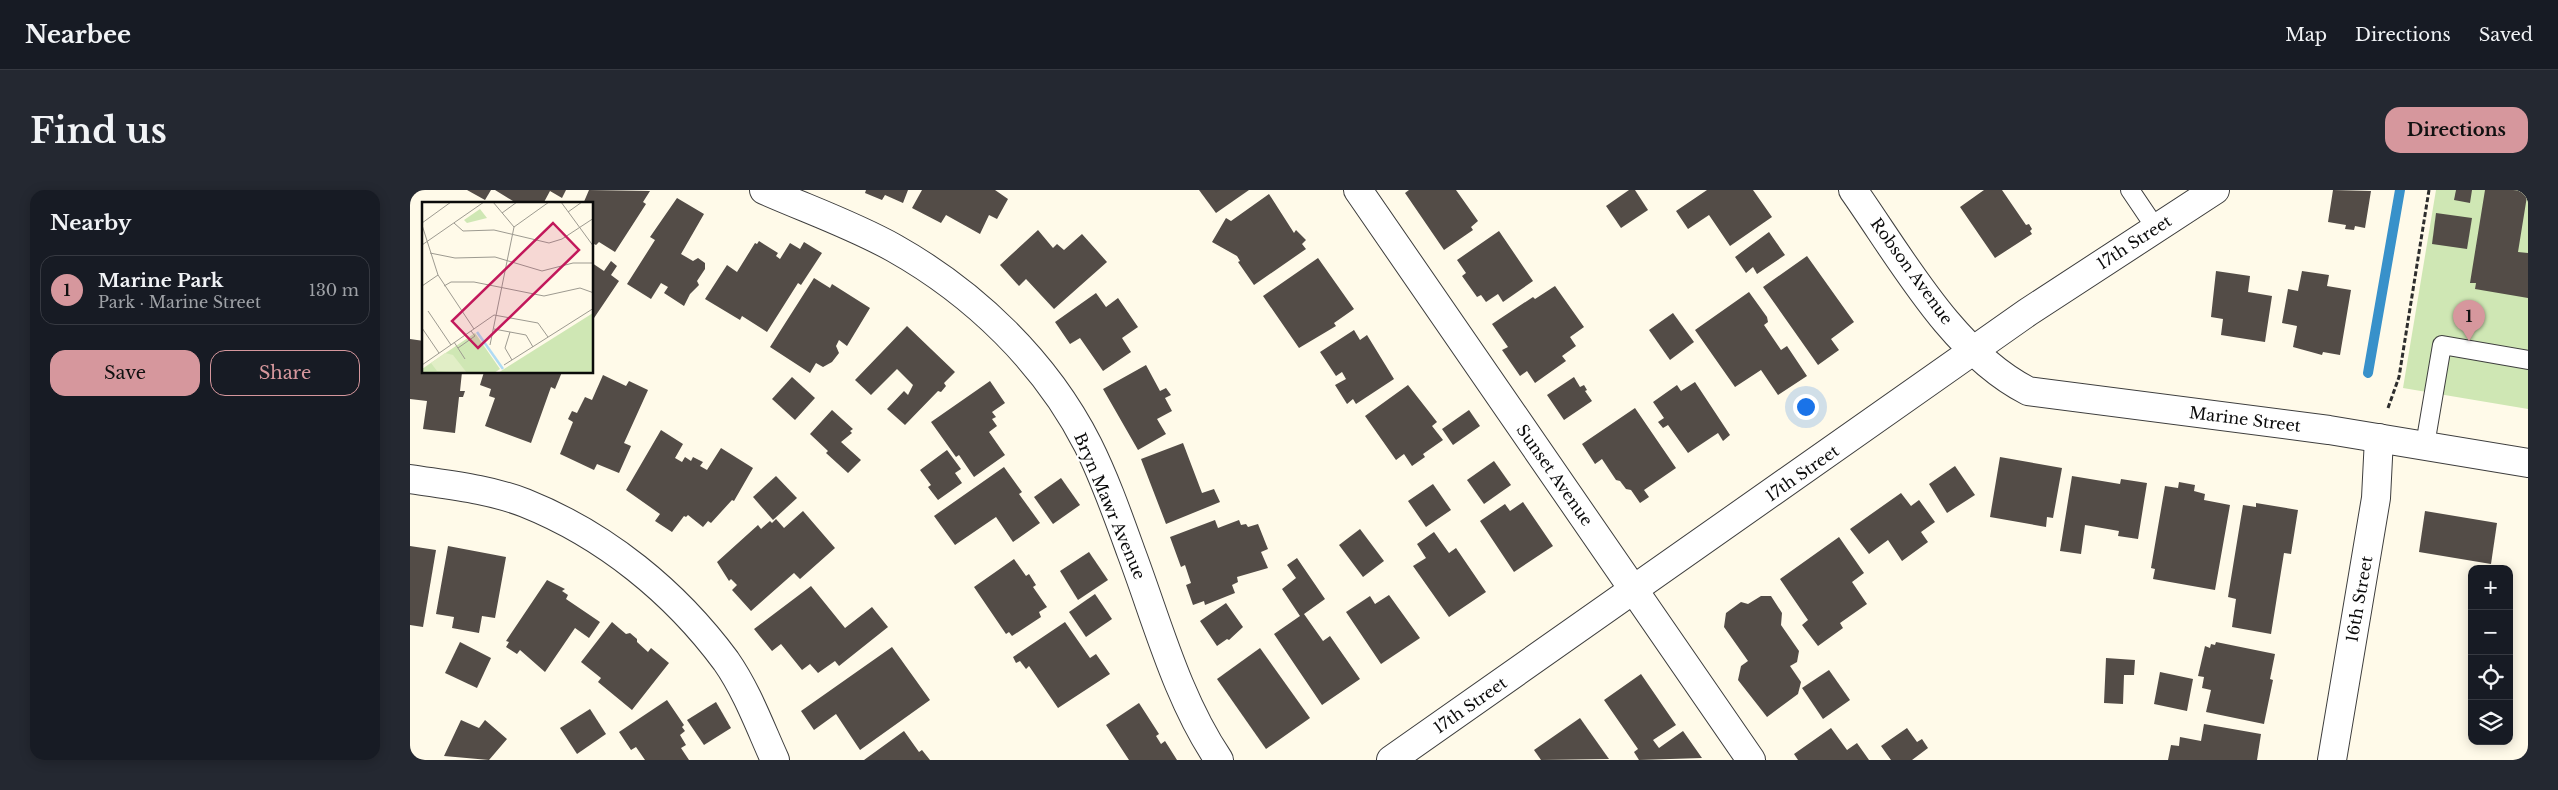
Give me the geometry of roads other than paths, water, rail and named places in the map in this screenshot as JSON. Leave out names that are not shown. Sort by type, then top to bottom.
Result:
[{"type":"street","name":"Bryn Mawr Avenue","points":[[764,190],[892,247],[928,268],[956,288],[1025,352],[1058,397],[1088,444],[1121,525],[1182,690],[1219,760]]},
{"type":"street","name":"Sunset Avenue","points":[[1358,190],[1751,760]]},
{"type":"street","name":"Robson Avenue","points":[[1854,190],[1929,299],[1973,352]]},
{"type":"street","name":"17th Street","points":[[1391,760],[1973,352],[2155,227],[2215,190]]},
{"type":"street","name":"Marine Street","points":[[1973,352],[2012,383],[2028,391],[2379,438],[2528,463]]},
{"type":"street","name":"16th Street","points":[[2332,760],[2376,498],[2379,438]]},
{"type":"street","points":[[410,479],[480,490],[524,503],[570,524],[612,549],[654,583],[692,621],[726,662],[753,709],[775,760]]},
{"type":"lane","points":[[2130,190],[2155,227]]},
{"type":"lane","points":[[2424,445],[2442,345],[2528,360]]},
{"type":"waterway","points":[[2368,373],[2400,190]]},
{"type":"place","name":"Marine Park","points":[[2469,341]]}]
